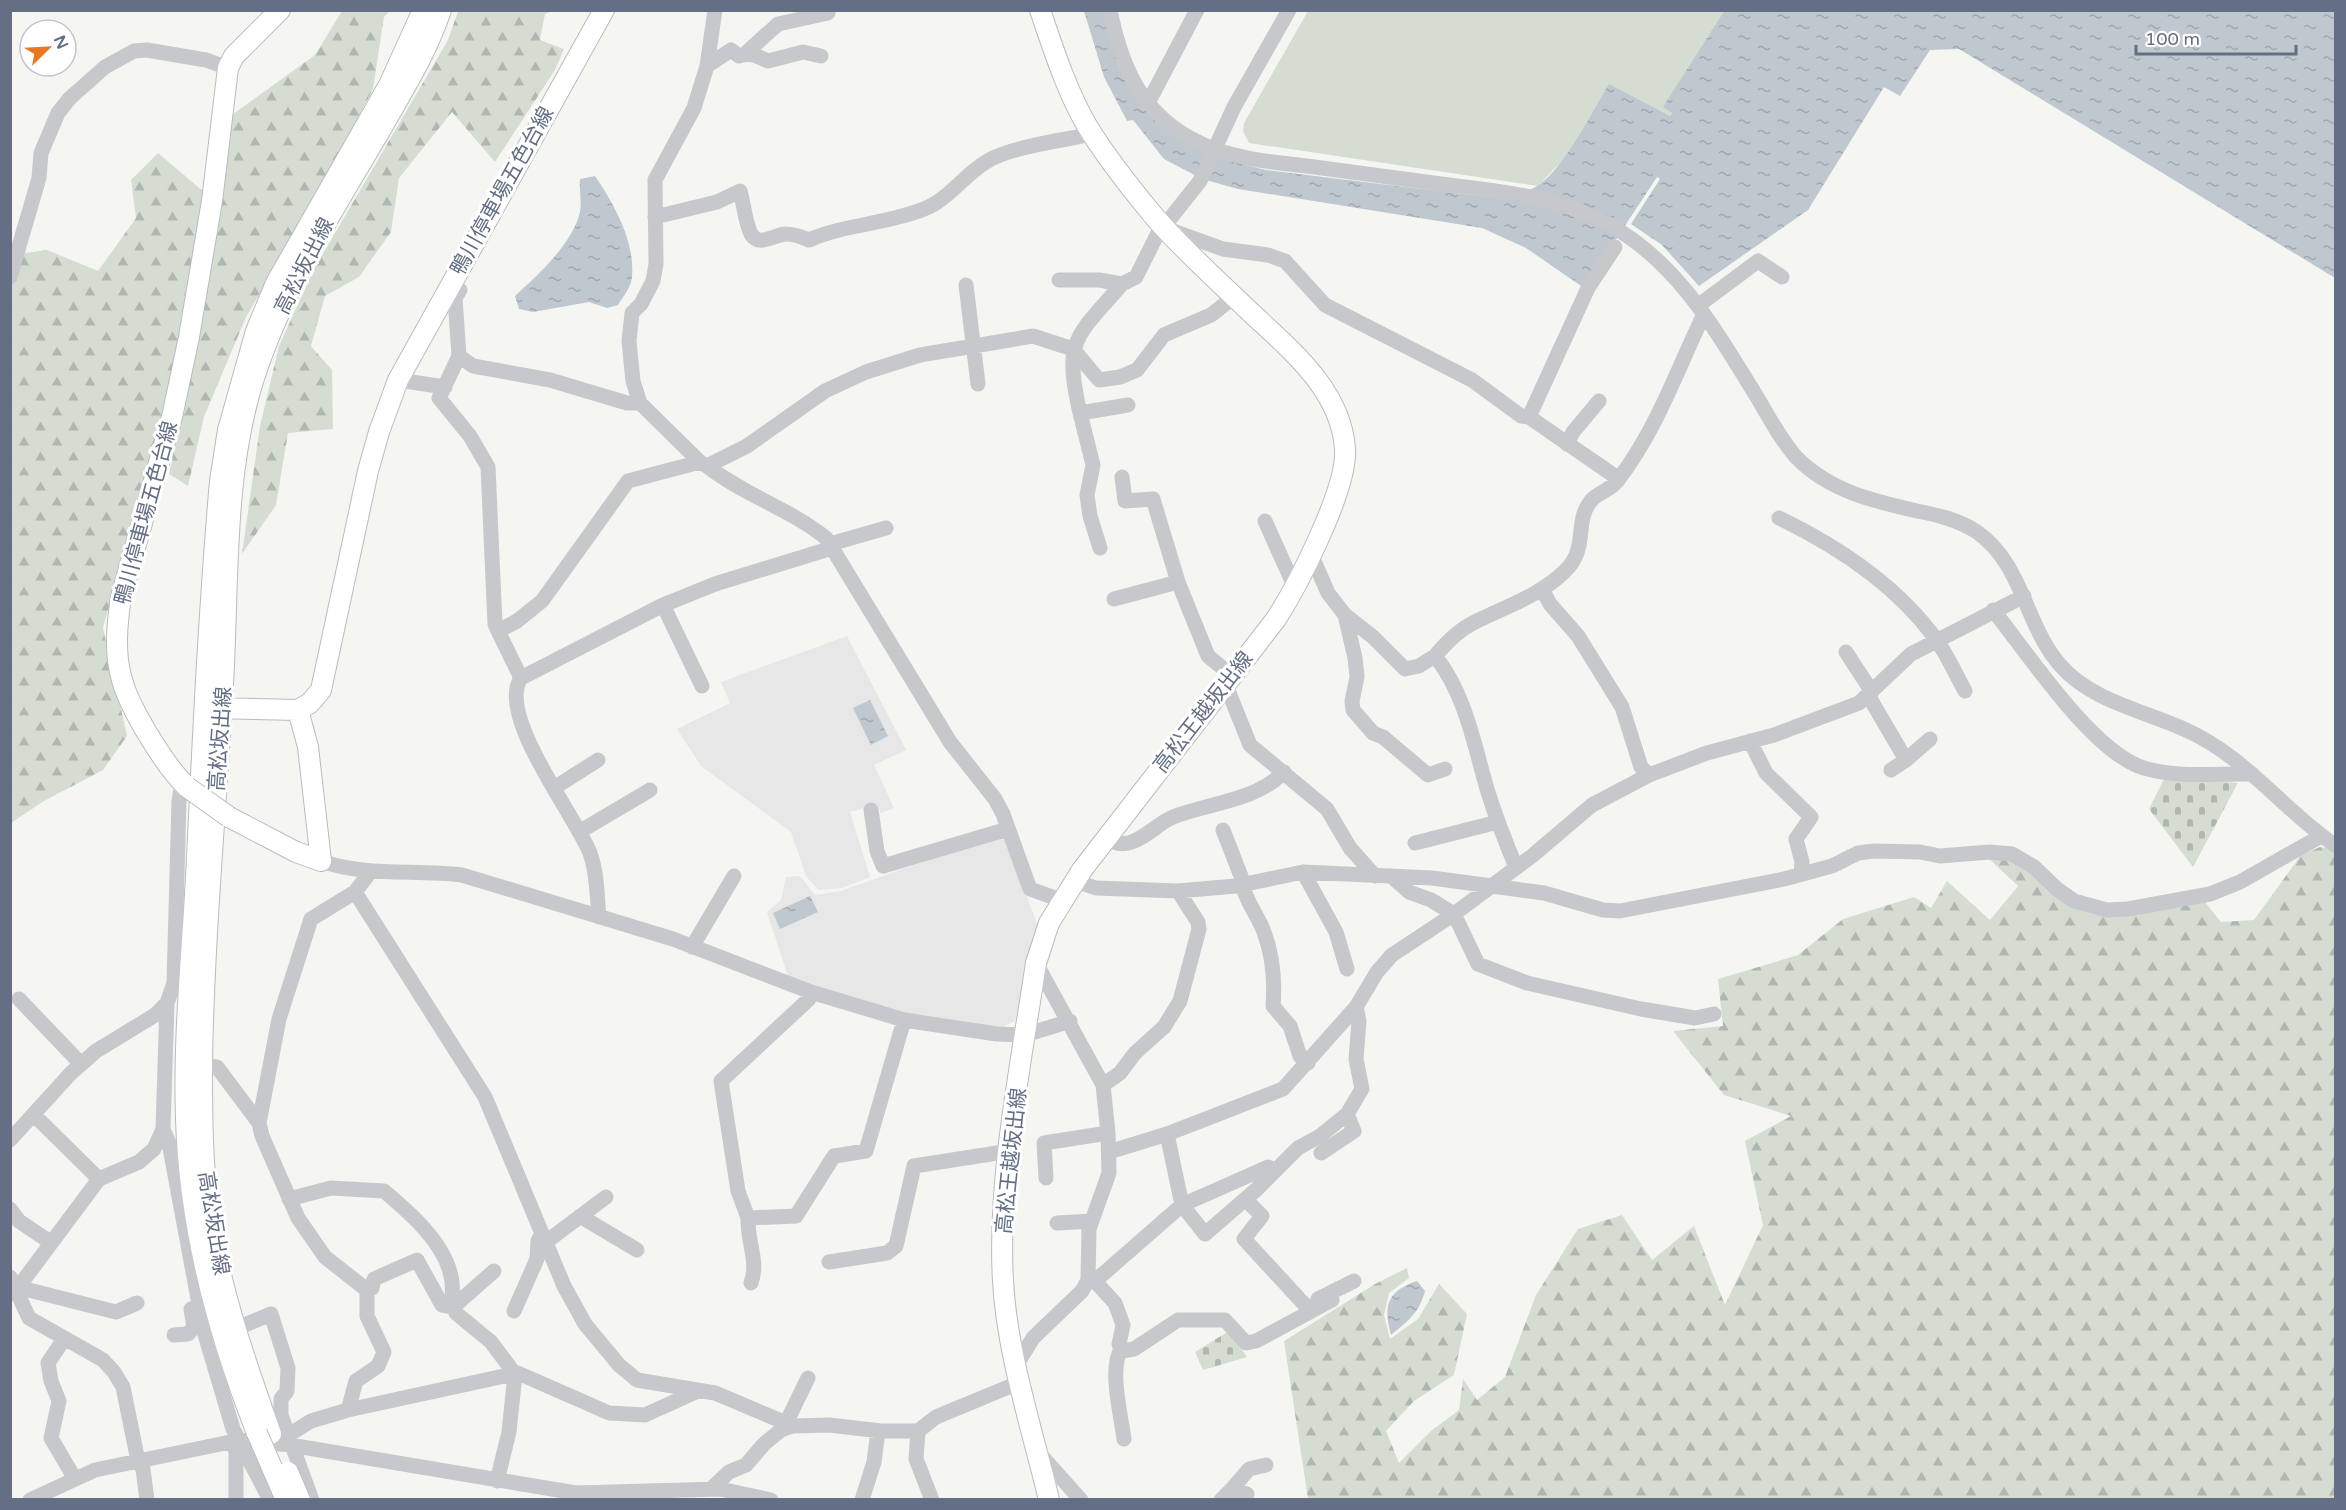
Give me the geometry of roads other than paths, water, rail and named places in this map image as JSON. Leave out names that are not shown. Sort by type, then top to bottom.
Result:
[{"type":"main road","name":"鴨川停車場五色台線","points":[[280,10],[234,56],[228,68],[219,125],[212,201],[186,349],[172,417],[121,597],[117,622],[117,654],[122,682],[159,752],[184,784],[229,817],[296,852],[321,861]]},
{"type":"main road","name":"高松坂出線","points":[[300,1500],[263,1438],[209,1218],[201,1118],[220,481],[228,430],[241,378],[256,331],[276,283],[389,85],[423,10]]},
{"type":"main road","name":"高松坂出線","points":[[286,1500],[230,1360],[197,1264],[186,1118],[189,1001],[233,481],[253,382],[289,290],[404,89],[433,35],[441,10]]},
{"type":"main road","name":"鴨川停車場五色台線","points":[[298,710],[316,698],[323,684],[368,471],[398,380],[449,284],[604,10]]},
{"type":"main road","name":"高松王越坂出線","points":[[1040,10],[1072,96],[1093,134],[1119,173],[1164,227],[1234,297],[1303,361],[1322,387],[1342,430],[1346,451],[1343,473],[1296,590],[1061,900],[1049,923],[1036,963],[1001,1233],[1003,1284],[1019,1373],[1049,1500]]},
{"type":"main road","points":[[213,708],[298,710],[306,738],[321,861]]},
{"type":"street","points":[[715,10],[707,66],[694,108],[656,180],[656,264],[653,281],[641,304],[632,313],[629,341],[632,372],[640,403],[703,464],[727,481],[810,526],[831,546],[950,742],[995,799],[1030,889],[1061,900]]},
{"type":"street","points":[[1148,103],[1197,10]]},
{"type":"street","points":[[1100,548],[1090,516],[1087,495],[1093,465],[1071,375],[1073,349],[1089,321],[1122,284],[1136,277],[1164,227],[1200,181],[1213,150],[1288,10]]},
{"type":"street","points":[[707,66],[730,50],[739,56],[746,53],[778,24],[828,13]]},
{"type":"street","points":[[1114,14],[1121,57],[1148,103],[1191,139],[1213,150],[1250,159],[1491,190],[1567,206],[1607,223],[1650,251],[1698,306],[1782,439],[1813,471],[1853,494],[1942,516],[1973,529],[1984,537],[2008,565],[2046,645],[2059,665],[2074,678],[2110,699],[2188,730],[2236,759],[2321,837],[2336,846]]},
{"type":"street","points":[[10,277],[39,178],[41,153],[58,112],[70,98],[105,67],[134,51],[147,50],[206,60],[228,68]]},
{"type":"street","points":[[746,53],[768,61],[803,52],[821,56]]},
{"type":"street","points":[[655,217],[717,202],[740,191],[752,235],[758,240],[789,234],[809,240],[831,231],[875,224],[925,209],[941,200],[988,160],[1025,148],[1093,134]]},
{"type":"street","points":[[1164,227],[1223,249],[1268,255],[1285,261],[1325,305],[1472,380],[1521,416],[1529,417],[1619,479]]},
{"type":"street","points":[[1529,417],[1588,288],[1615,247]]},
{"type":"street","points":[[1311,554],[1328,593],[1345,615],[1405,669],[1419,666],[1435,656],[1472,623],[1542,590],[1570,567],[1577,555],[1585,511],[1591,500],[1609,490],[1619,479],[1655,421],[1698,306],[1758,261],[1782,277]]},
{"type":"street","points":[[1059,280],[1100,280],[1122,284]]},
{"type":"street","points":[[449,284],[460,290],[455,298],[459,356],[439,398],[470,436],[488,467],[495,624],[520,678]]},
{"type":"street","points":[[966,285],[975,344],[978,384]]},
{"type":"street","points":[[498,631],[518,621],[543,601],[628,481],[703,464],[747,446],[825,391],[905,359],[975,344],[1033,336],[1073,349],[1099,380],[1127,375],[1137,370],[1164,335],[1210,315],[1234,297]]},
{"type":"street","points":[[459,356],[472,366],[549,380],[627,403],[640,403]]},
{"type":"street","points":[[398,380],[445,387]]},
{"type":"street","points":[[1567,444],[1573,432],[1599,401]]},
{"type":"street","points":[[1080,413],[1128,405]]},
{"type":"street","points":[[1122,477],[1125,501],[1152,499],[1179,582],[1208,656],[1228,679],[1250,745],[1327,809],[1350,848],[1375,876]]},
{"type":"street","points":[[1779,518],[1826,542],[1901,598],[1937,640],[1965,691]]},
{"type":"street","points":[[1265,521],[1296,590]]},
{"type":"street","points":[[599,916],[591,854],[524,734],[517,694],[517,683],[520,678],[663,605],[715,584],[886,528]]},
{"type":"street","points":[[1114,599],[1179,582]]},
{"type":"street","points":[[1542,590],[1550,604],[1578,636],[1622,707],[1641,767],[1649,775]]},
{"type":"street","points":[[1109,1152],[1167,1134],[1268,1097],[1293,1081],[1356,1006],[1377,972],[1392,955],[1454,914],[1592,805],[1649,775],[1707,753],[1750,741],[1859,703],[1911,654],[2024,596]]},
{"type":"street","points":[[663,605],[702,686]]},
{"type":"street","points":[[1993,610],[2095,737],[2121,757],[2140,766],[2161,771],[2252,774]]},
{"type":"street","points":[[1345,615],[1357,677],[1352,701],[1353,710],[1373,733],[1383,736],[1428,775],[1445,769]]},
{"type":"street","points":[[1846,652],[1906,759]]},
{"type":"street","points":[[1435,656],[1444,667],[1468,724],[1498,822],[1516,867]]},
{"type":"street","points":[[1891,770],[1930,739]]},
{"type":"street","points":[[1750,741],[1766,773],[1811,817],[1796,839],[1802,862],[1801,874]]},
{"type":"street","points":[[554,788],[598,760]]},
{"type":"street","points":[[1106,838],[1117,844],[1130,843],[1172,818],[1214,806],[1273,783],[1284,772]]},
{"type":"street","points":[[14,1287],[99,1179],[139,1162],[154,1149],[163,1129],[167,1003],[174,983],[179,801],[184,784]]},
{"type":"street","points":[[579,832],[650,790]]},
{"type":"street","points":[[871,810],[877,851],[883,866],[1008,829]]},
{"type":"street","points":[[1415,843],[1498,822]]},
{"type":"street","points":[[1223,830],[1243,884],[1245,897],[1264,931],[1273,966],[1273,1006],[1290,1026],[1300,1056],[1308,1063]]},
{"type":"street","points":[[1075,881],[1096,888],[1178,891],[1243,884],[1303,872],[1432,878],[1544,893],[1603,910],[1620,911],[1801,874],[1832,866],[1858,853],[1874,850],[1920,852],[1940,856],[1990,852],[2012,854],[2034,867],[2057,889],[2074,901],[2107,910],[2128,909],[2210,894],[2240,882],[2321,837]]},
{"type":"street","points":[[321,861],[342,868],[371,871],[428,870],[462,875],[599,916],[692,947],[811,992],[904,1020],[997,1034],[1025,1035],[1070,1021]]},
{"type":"street","points":[[367,1290],[325,1257],[298,1218],[262,1136],[260,1123],[279,1019],[311,919],[356,892],[371,871]]},
{"type":"street","points":[[1303,872],[1336,932],[1347,969]]},
{"type":"street","points":[[692,947],[734,876]]},
{"type":"street","points":[[1391,876],[1409,892],[1431,900],[1454,914],[1478,964],[1484,967],[1496,969],[1527,983],[1641,1009],[1695,1018],[1714,1014]]},
{"type":"street","points":[[1103,1085],[1120,1074],[1135,1053],[1164,1027],[1180,1001],[1199,929],[1178,891]]},
{"type":"street","points":[[356,892],[486,1097],[564,1286],[585,1324],[619,1365],[637,1380],[715,1393],[789,1425],[829,1425],[878,1431],[918,1431],[936,1417],[1019,1373],[1033,1338],[1082,1291],[1092,1278],[1182,1205],[1268,1167],[1275,1170]]},
{"type":"street","points":[[1036,963],[1070,1021],[1103,1085],[1109,1152],[1106,1187],[1092,1221],[1088,1241],[1092,1278],[1115,1303],[1123,1325],[1119,1344],[1121,1349],[1115,1359],[1115,1366],[1124,1440]]},
{"type":"street","points":[[752,1283],[756,1271],[747,1235],[748,1218],[738,1191],[721,1081],[809,999],[811,992]]},
{"type":"street","points":[[19,999],[81,1064]]},
{"type":"street","points":[[10,1140],[81,1064],[96,1051],[155,1015],[167,1003]]},
{"type":"street","points":[[1167,1134],[1182,1205],[1205,1234],[1298,1148],[1320,1136],[1347,1114],[1362,1089],[1356,1059],[1359,1021],[1356,1006]]},
{"type":"street","points":[[748,1218],[796,1216],[834,1156],[866,1151],[904,1020]]},
{"type":"street","points":[[202,1064],[217,1066],[260,1123]]},
{"type":"street","points":[[1321,1154],[1354,1131],[1347,1114]]},
{"type":"street","points":[[34,1115],[99,1179]]},
{"type":"street","points":[[163,1129],[169,1143],[178,1203],[197,1264],[185,1277],[194,1327],[188,1334],[174,1335]]},
{"type":"street","points":[[1046,1178],[1044,1143],[1108,1133]]},
{"type":"street","points":[[829,1262],[887,1253],[896,1246],[914,1166],[1010,1151]]},
{"type":"street","points":[[290,1199],[331,1188],[384,1191],[440,1247],[451,1275],[453,1307],[456,1313],[491,1342],[515,1374],[509,1432],[497,1480]]},
{"type":"street","points":[[514,1311],[537,1259],[538,1241],[580,1216],[606,1197]]},
{"type":"street","points":[[1245,1199],[1262,1216],[1244,1239],[1310,1308]]},
{"type":"street","points":[[10,1209],[19,1221],[50,1242]]},
{"type":"street","points":[[580,1216],[637,1250]]},
{"type":"street","points":[[1057,1223],[1092,1221]]},
{"type":"street","points":[[367,1290],[372,1288],[374,1278],[417,1260],[441,1305],[453,1307]]},
{"type":"street","points":[[453,1307],[494,1271]]},
{"type":"street","points":[[1121,1349],[1122,1351],[1134,1349],[1178,1320],[1225,1320],[1246,1342],[1256,1341],[1354,1281]]},
{"type":"street","points":[[14,1287],[116,1312],[137,1304]]},
{"type":"street","points":[[14,1287],[29,1318],[103,1360],[114,1371],[123,1387],[138,1461],[143,1469],[147,1500]]},
{"type":"street","points":[[348,1410],[356,1381],[378,1366],[384,1352],[367,1316],[367,1290]]},
{"type":"street","points":[[1310,1308],[1332,1300]]},
{"type":"street","points":[[235,1329],[271,1314],[288,1368],[287,1391],[263,1438],[236,1453],[236,1500]]},
{"type":"street","points":[[63,1339],[48,1363],[51,1381],[59,1401],[51,1438],[75,1479]]},
{"type":"street","points":[[30,1500],[95,1470],[263,1438],[348,1410],[515,1374],[529,1376],[609,1413],[645,1415],[698,1391]]},
{"type":"street","points":[[711,1488],[729,1472],[746,1465],[764,1444],[789,1425],[808,1378]]},
{"type":"street","points":[[862,1500],[874,1462],[878,1431]]},
{"type":"street","points":[[918,1431],[916,1459],[932,1500]]},
{"type":"street","points":[[263,1438],[497,1480],[594,1494],[711,1488],[740,1491],[771,1500]]},
{"type":"street","points":[[263,1438],[270,1500]]},
{"type":"street","points":[[263,1438],[312,1500]]},
{"type":"street","points":[[1038,1452],[1081,1500]]},
{"type":"street","points":[[1234,1494],[1249,1469],[1266,1465]]},
{"type":"water","points":[[1084,11],[1105,11],[1118,65],[1127,84],[1142,105],[1237,163],[1266,170],[1496,198],[1530,190],[1549,176],[1578,138],[1609,84],[1670,116],[1672,113],[1663,107],[1724,11],[2335,11],[2335,278],[1959,49],[1930,50],[1900,96],[1884,87],[1808,210],[1699,286],[1662,245],[1631,224],[1660,179],[1657,177],[1584,288],[1526,248],[1482,228],[1238,189],[1202,179],[1164,159],[1133,120],[1127,121],[1104,77]]},
{"type":"water","points":[[595,176],[616,211],[627,236],[632,263],[632,280],[627,291],[618,305],[607,308],[589,302],[533,312],[519,309],[515,296],[553,258],[576,224],[581,208],[580,179]]},
{"type":"water","points":[[870,700],[888,736],[871,745],[853,708]]},
{"type":"water","points":[[810,896],[818,912],[780,929],[773,913]]},
{"type":"water","points":[[1417,1281],[1425,1291],[1420,1305],[1408,1321],[1391,1335],[1387,1316],[1390,1301],[1399,1290]]}]
